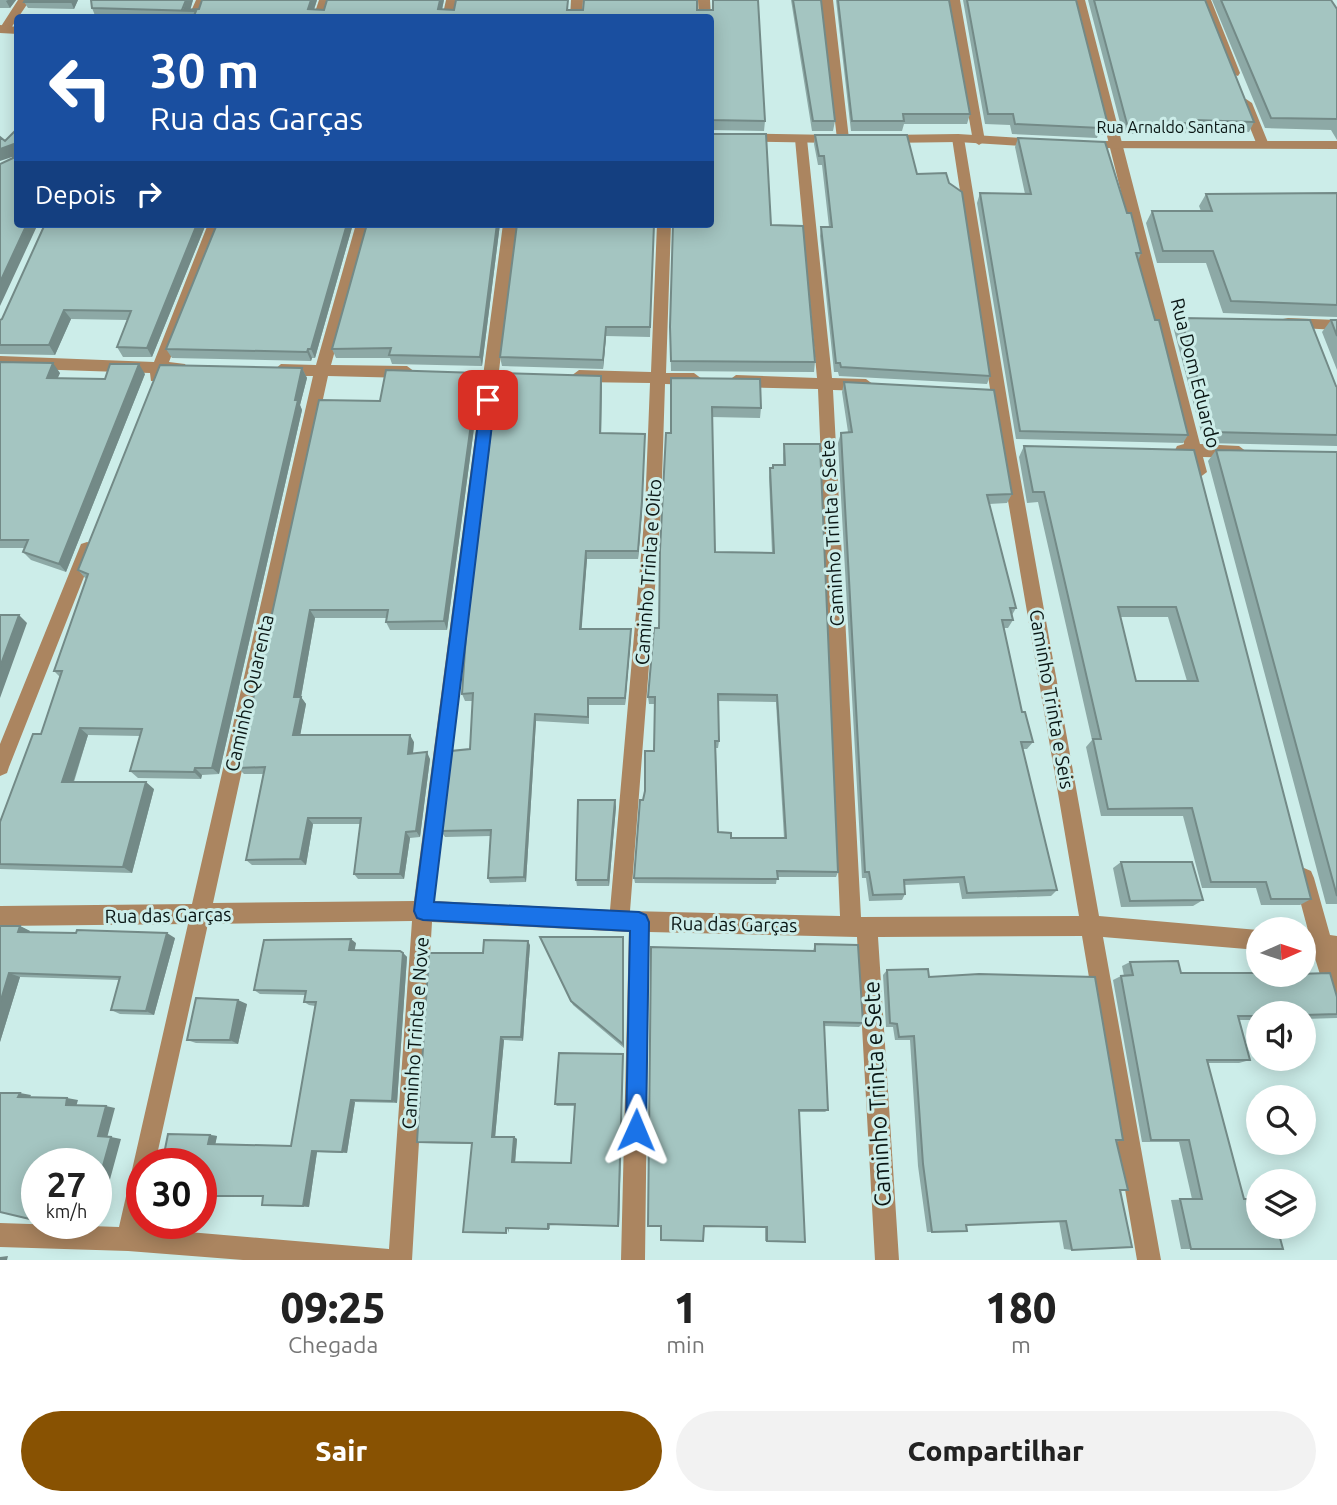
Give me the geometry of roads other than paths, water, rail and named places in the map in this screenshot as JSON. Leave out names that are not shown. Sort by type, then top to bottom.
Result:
[{"type":"street","points":[[827,0],[856,139]]},
{"type":"street","points":[[954,0],[979,141]]},
{"type":"street","name":"Rua Dom Eduardo","points":[[1079,0],[1168,318],[1204,491]]},
{"type":"street","points":[[1205,0],[1263,145]]},
{"type":"street","points":[[714,137],[958,138],[1048,144]]},
{"type":"street","name":"Caminho Trinta e Seis","points":[[958,138],[992,392],[1014,448],[1149,1260]]},
{"type":"street","name":"Caminho Trinta e Sete","points":[[801,139],[825,383],[859,927],[887,1260]]},
{"type":"street","name":"Rua Arnaldo Santana","points":[[1076,145],[1337,145]]},
{"type":"street","points":[[149,393],[213,228]]},
{"type":"street","name":"Caminho Quarenta","points":[[148,1148],[322,371],[362,228]]},
{"type":"street","name":"Caminho Trinta e Nove","points":[[400,1260],[423,911],[509,228]]},
{"type":"street","name":"Caminho Trinta e Oito","points":[[633,1260],[629,921],[653,510],[664,228]]},
{"type":"street","points":[[1268,322],[1311,330],[1337,325]]},
{"type":"street","points":[[0,362],[200,368]]},
{"type":"street","points":[[268,370],[426,372]]},
{"type":"street","points":[[561,375],[878,386]]},
{"type":"street","points":[[1167,450],[1259,452]]},
{"type":"street","points":[[0,767],[93,535]]},
{"type":"street","points":[[1301,865],[1337,1000]]},
{"type":"street","name":"Rua das Garças","points":[[0,916],[423,911],[629,921],[859,927],[1092,926],[1246,939]]},
{"type":"street","points":[[0,1235],[128,1240],[388,1260]]}]
